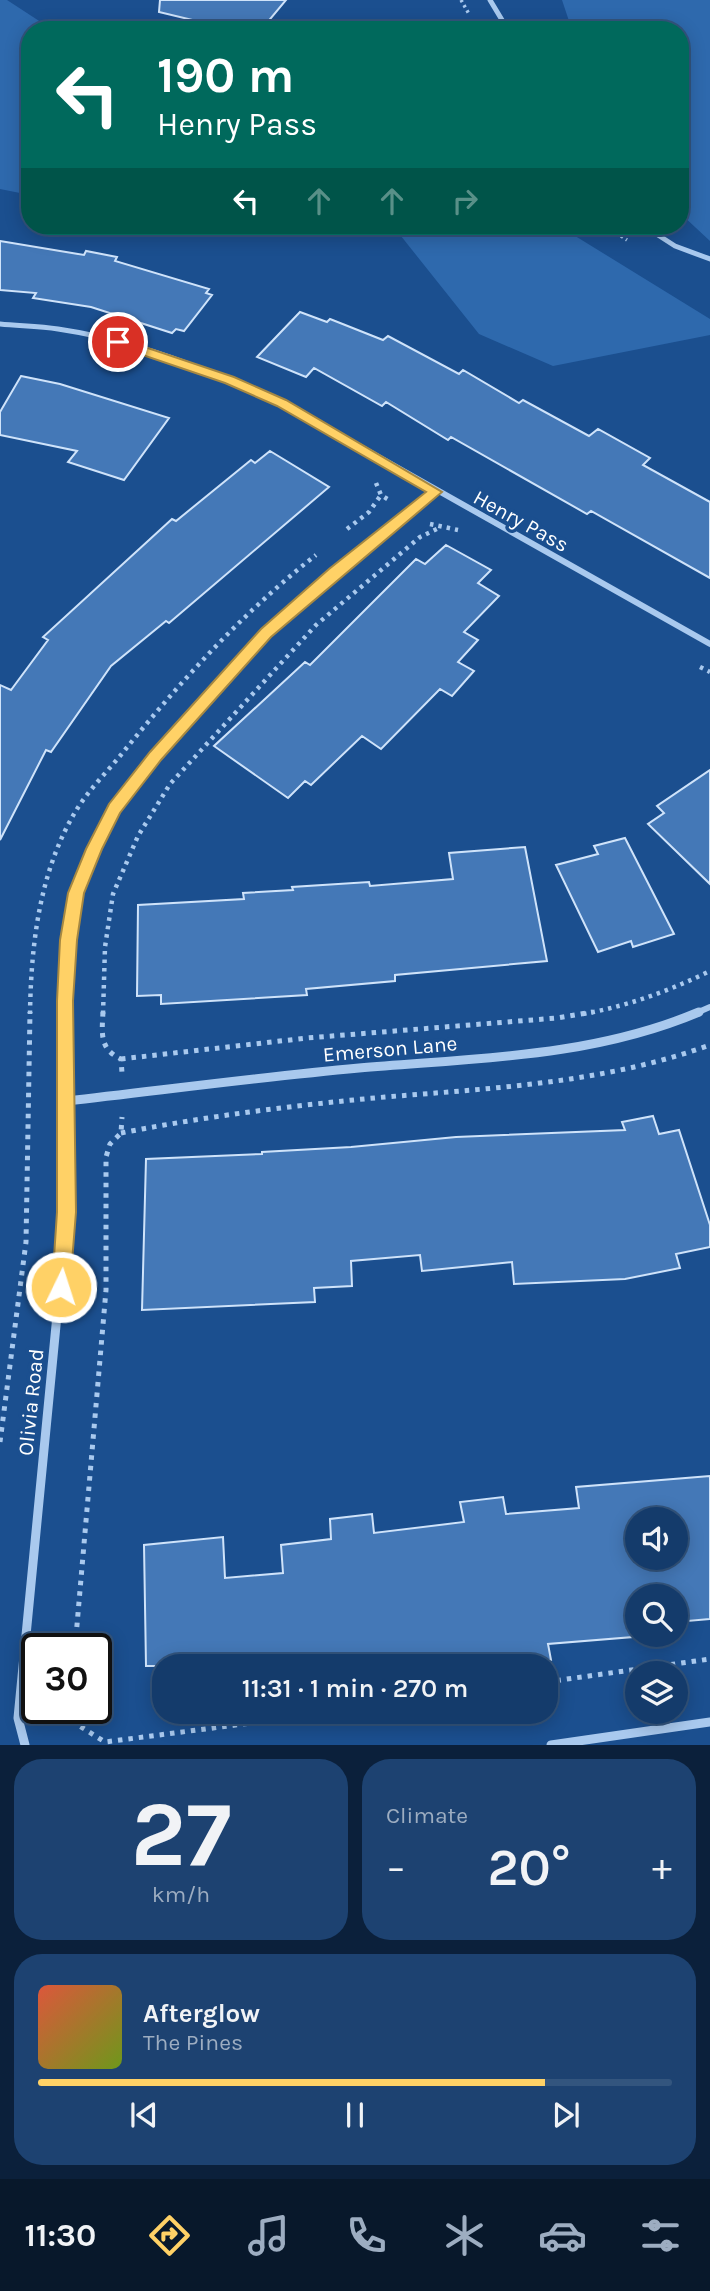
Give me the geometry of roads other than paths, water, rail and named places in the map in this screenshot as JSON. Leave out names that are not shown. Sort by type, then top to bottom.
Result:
[{"type":"street","points":[[490,0],[503,21]]},
{"type":"street","points":[[658,235],[675,246],[710,259]]},
{"type":"street","name":"Henry Pass","points":[[0,324],[59,329],[118,342],[229,380],[282,403],[710,644]]},
{"type":"street","name":"Olivia Road","points":[[25,1745],[18,1718],[59,1312],[66,1212],[65,1001],[68,940],[76,893],[114,809],[194,711],[266,633],[334,573],[436,492]]},
{"type":"street","name":"Emerson Lane","points":[[66,1101],[270,1076],[512,1057],[583,1048],[638,1035],[710,1007]]},
{"type":"street","points":[[551,1745],[710,1722]]}]
